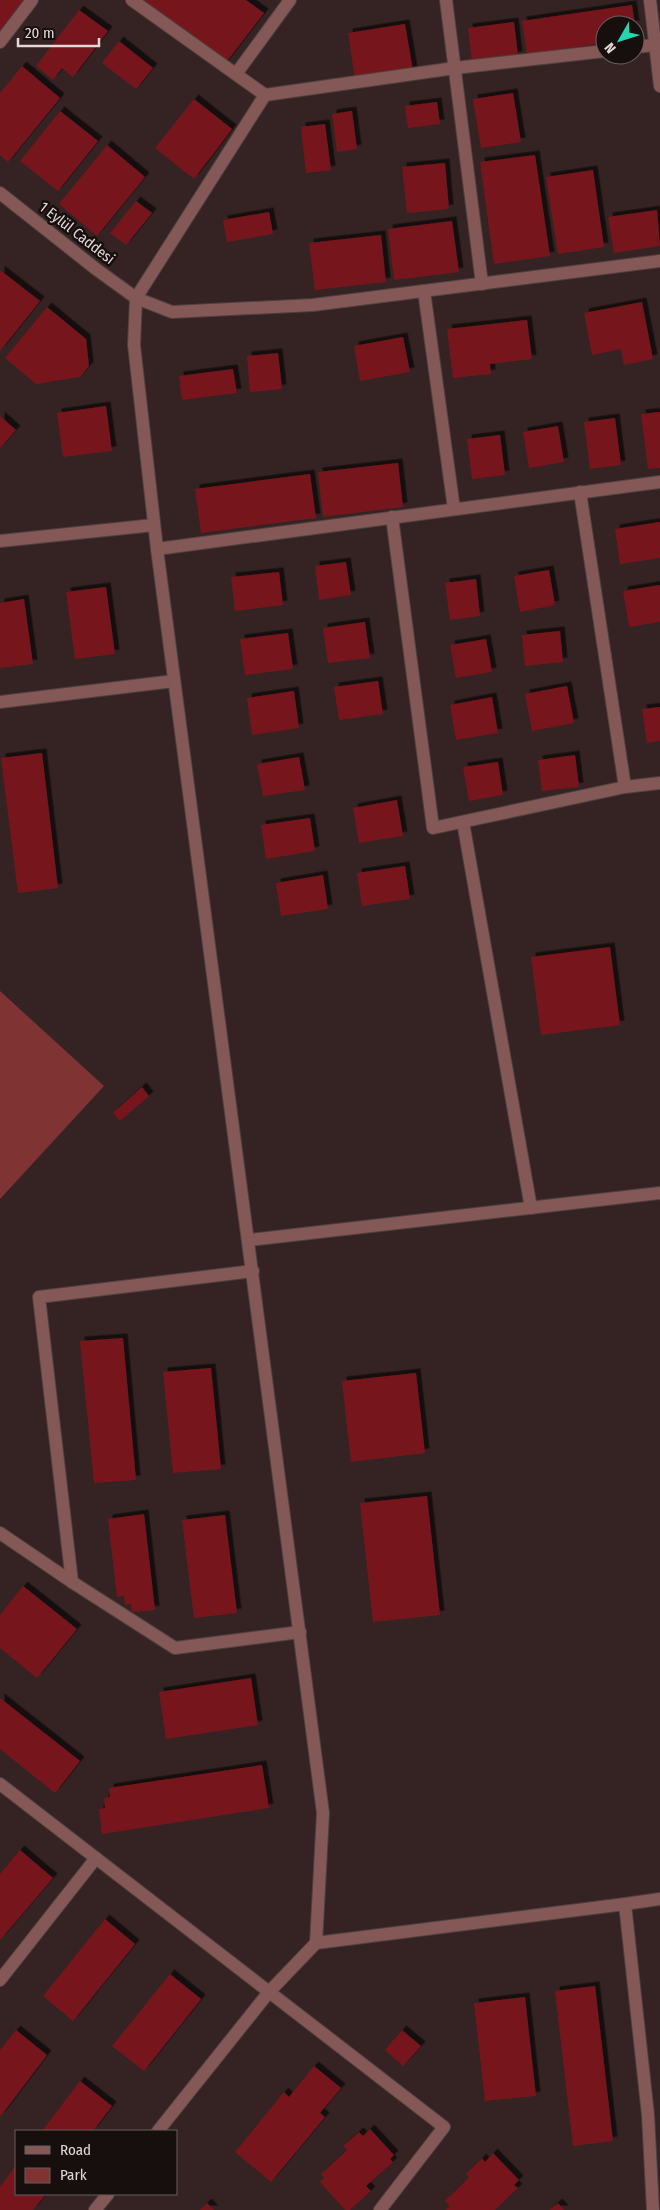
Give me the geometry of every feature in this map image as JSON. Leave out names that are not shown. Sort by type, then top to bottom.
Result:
[{"type":"street","points":[[0,42],[32,0]]},
{"type":"street","points":[[132,0],[265,95],[455,68],[595,52]]},
{"type":"street","points":[[236,74],[290,0]]},
{"type":"street","points":[[446,0],[482,284]]},
{"type":"street","points":[[650,0],[660,86]]},
{"type":"street","points":[[645,46],[655,45]]},
{"type":"street","points":[[265,95],[136,298],[134,345],[157,549],[323,1813],[316,1943]]},
{"type":"street","name":"1 Eylül Caddesi","points":[[0,193],[136,298],[172,312],[313,305],[660,261]]},
{"type":"street","points":[[424,291],[454,509]]},
{"type":"street","points":[[157,549],[660,482]]},
{"type":"street","points":[[580,492],[625,787]]},
{"type":"street","points":[[392,517],[433,828],[625,787],[660,783]]},
{"type":"street","points":[[0,541],[154,525]]},
{"type":"street","points":[[0,702],[174,681]]},
{"type":"street","points":[[463,822],[531,1208]]},
{"type":"street","points":[[249,1240],[660,1193]]},
{"type":"street","points":[[72,1582],[40,1297],[253,1271]]},
{"type":"street","points":[[0,1533],[175,1648],[300,1632]]},
{"type":"street","points":[[0,1784],[444,2127],[380,2210]]},
{"type":"street","points":[[0,1980],[96,1858]]},
{"type":"street","points":[[159,2130],[269,1992],[316,1943],[660,1898]]},
{"type":"street","points":[[625,1904],[654,2114],[653,2210]]},
{"type":"street","points":[[95,2210],[107,2195]]},
{"type":"green space","points":[[0,991],[104,1086],[0,1199]]},
{"type":"building","points":[[0,0],[25,0],[0,32]]},
{"type":"building","points":[[139,0],[246,0],[264,13],[224,65]]},
{"type":"building","points":[[632,5],[634,15],[595,15],[595,44],[527,54],[522,21]]},
{"type":"building","points":[[79,10],[108,31],[73,77],[62,68],[53,80],[36,66]]},
{"type":"building","points":[[514,22],[518,56],[472,62],[468,28]]},
{"type":"building","points":[[405,24],[413,71],[355,80],[348,33]]},
{"type":"building","points":[[119,41],[153,68],[136,89],[102,63]]},
{"type":"building","points":[[22,66],[60,98],[8,162],[0,155],[0,93]]},
{"type":"building","points":[[513,93],[521,142],[481,148],[473,99]]},
{"type":"building","points":[[194,99],[232,129],[194,179],[155,148]]},
{"type":"building","points":[[437,102],[440,124],[408,128],[405,106]]},
{"type":"building","points":[[60,111],[98,141],[58,191],[20,161]]},
{"type":"building","points":[[352,111],[357,149],[337,152],[332,114]]},
{"type":"building","points":[[325,124],[331,170],[306,173],[301,127]]},
{"type":"building","points":[[107,145],[145,177],[97,236],[59,204]]},
{"type":"building","points":[[535,155],[550,256],[494,264],[480,162]]},
{"type":"building","points":[[445,163],[449,209],[407,213],[402,167]]},
{"type":"building","points":[[593,170],[604,247],[558,254],[546,177]]},
{"type":"building","points":[[136,201],[152,213],[126,245],[110,233]]},
{"type":"building","points":[[657,210],[660,246],[614,253],[608,217]]},
{"type":"building","points":[[269,212],[273,234],[227,242],[223,220]]},
{"type":"building","points":[[452,221],[459,272],[394,280],[388,229]]},
{"type":"building","points":[[381,235],[386,282],[315,290],[309,243]]},
{"type":"building","points":[[0,270],[40,301],[0,351]]},
{"type":"building","points":[[642,302],[653,359],[624,365],[621,349],[592,355],[584,313]]},
{"type":"building","points":[[47,307],[86,339],[89,366],[80,377],[36,384],[5,358]]},
{"type":"building","points":[[527,320],[532,359],[490,364],[491,374],[453,378],[447,329]]},
{"type":"building","points":[[403,337],[410,372],[360,381],[354,346]]},
{"type":"building","points":[[278,353],[282,389],[250,392],[247,356]]},
{"type":"building","points":[[233,369],[237,393],[182,400],[179,376]]},
{"type":"building","points":[[106,406],[112,451],[63,457],[57,413]]},
{"type":"building","points":[[660,412],[660,468],[648,469],[641,414]]},
{"type":"building","points":[[0,416],[16,430],[0,448]]},
{"type":"building","points":[[615,418],[621,465],[590,469],[584,422]]},
{"type":"building","points":[[558,426],[564,462],[529,468],[523,432]]},
{"type":"building","points":[[500,435],[505,475],[472,479],[467,439]]},
{"type":"building","points":[[398,463],[403,507],[323,517],[318,472]]},
{"type":"building","points":[[310,474],[316,518],[201,533],[195,489]]},
{"type":"building","points":[[660,522],[660,558],[620,564],[615,529]]},
{"type":"building","points":[[346,562],[351,595],[319,600],[315,566]]},
{"type":"building","points":[[549,570],[555,605],[520,612],[514,576]]},
{"type":"building","points":[[279,572],[283,605],[235,611],[231,577]]},
{"type":"building","points":[[476,579],[480,616],[450,620],[445,583]]},
{"type":"building","points":[[660,585],[660,622],[629,627],[623,591]]},
{"type":"building","points":[[106,587],[115,654],[75,659],[66,592]]},
{"type":"building","points":[[24,599],[33,664],[0,668],[0,603]]},
{"type":"building","points":[[365,622],[370,658],[328,663],[323,628]]},
{"type":"building","points":[[560,631],[563,662],[525,666],[522,635]]},
{"type":"building","points":[[288,633],[293,669],[245,675],[240,639]]},
{"type":"building","points":[[486,639],[492,672],[456,678],[450,645]]},
{"type":"building","points":[[378,681],[383,714],[339,720],[334,687]]},
{"type":"building","points":[[567,686],[574,723],[532,731],[525,694]]},
{"type":"building","points":[[294,691],[299,728],[252,735],[247,698]]},
{"type":"building","points":[[492,697],[498,733],[456,740],[450,705]]},
{"type":"building","points":[[660,707],[660,741],[647,743],[642,709]]},
{"type":"building","points":[[42,753],[58,888],[18,893],[1,758]]},
{"type":"building","points":[[575,755],[579,787],[542,791],[538,760]]},
{"type":"building","points":[[299,757],[305,790],[263,796],[257,764]]},
{"type":"building","points":[[498,762],[503,795],[469,801],[463,767]]},
{"type":"building","points":[[397,800],[403,836],[359,843],[353,808]]},
{"type":"building","points":[[310,818],[315,851],[266,859],[261,825]]},
{"type":"building","points":[[405,866],[410,899],[362,906],[357,873]]},
{"type":"building","points":[[323,875],[328,909],[281,916],[276,883]]},
{"type":"building","points":[[610,947],[620,1025],[541,1035],[531,957]]},
{"type":"building","points":[[142,1087],[149,1096],[120,1121],[113,1113]]},
{"type":"building","points":[[123,1338],[136,1480],[94,1483],[80,1341]]},
{"type":"building","points":[[211,1368],[221,1469],[173,1473],[163,1372]]},
{"type":"building","points":[[416,1373],[425,1453],[351,1462],[342,1381]]},
{"type":"building","points":[[427,1496],[440,1615],[373,1622],[360,1503]]},
{"type":"building","points":[[144,1514],[155,1610],[132,1612],[131,1604],[125,1605],[124,1596],[117,1597],[108,1519]]},
{"type":"building","points":[[225,1515],[237,1613],[194,1618],[182,1520]]},
{"type":"building","points":[[23,1586],[77,1629],[37,1678],[0,1648],[0,1615]]},
{"type":"building","points":[[251,1678],[258,1725],[166,1739],[159,1692]]},
{"type":"building","points":[[0,1698],[80,1761],[55,1793],[0,1749]]},
{"type":"building","points":[[262,1765],[269,1808],[102,1834],[99,1809],[105,1808],[104,1798],[110,1797],[109,1788]]},
{"type":"building","points":[[20,1850],[53,1878],[0,1940],[0,1874]]},
{"type":"building","points":[[105,1919],[135,1944],[73,2021],[43,1996]]},
{"type":"building","points":[[170,1974],[201,1999],[144,2071],[112,2046]]},
{"type":"building","points":[[595,1986],[613,2141],[573,2146],[555,1991]]},
{"type":"building","points":[[525,1997],[536,2096],[485,2101],[474,2003]]},
{"type":"building","points":[[16,2030],[47,2055],[0,2117],[0,2050]]},
{"type":"building","points":[[402,2030],[421,2046],[403,2066],[385,2050]]},
{"type":"building","points":[[314,2066],[341,2088],[320,2113],[325,2117],[271,2182],[235,2152],[284,2092],[289,2097]]},
{"type":"building","points":[[80,2081],[112,2106],[94,2130],[43,2130]]},
{"type":"building","points":[[370,2129],[394,2155],[390,2159],[393,2162],[366,2186],[371,2191],[350,2210],[345,2210],[320,2182],[324,2177],[321,2174],[347,2150],[343,2146],[359,2132],[363,2136]]},
{"type":"building","points":[[493,2153],[519,2180],[514,2185],[518,2188],[495,2210],[446,2210],[450,2206],[445,2201],[469,2177],[466,2174],[482,2158],[485,2162]]},
{"type":"building","points":[[15,2166],[15,2195],[45,2195],[33,2210],[0,2210],[0,2187]]},
{"type":"building","points":[[207,2203],[214,2210],[200,2210]]},
{"type":"building","points":[[558,2203],[564,2210],[550,2210]]}]
